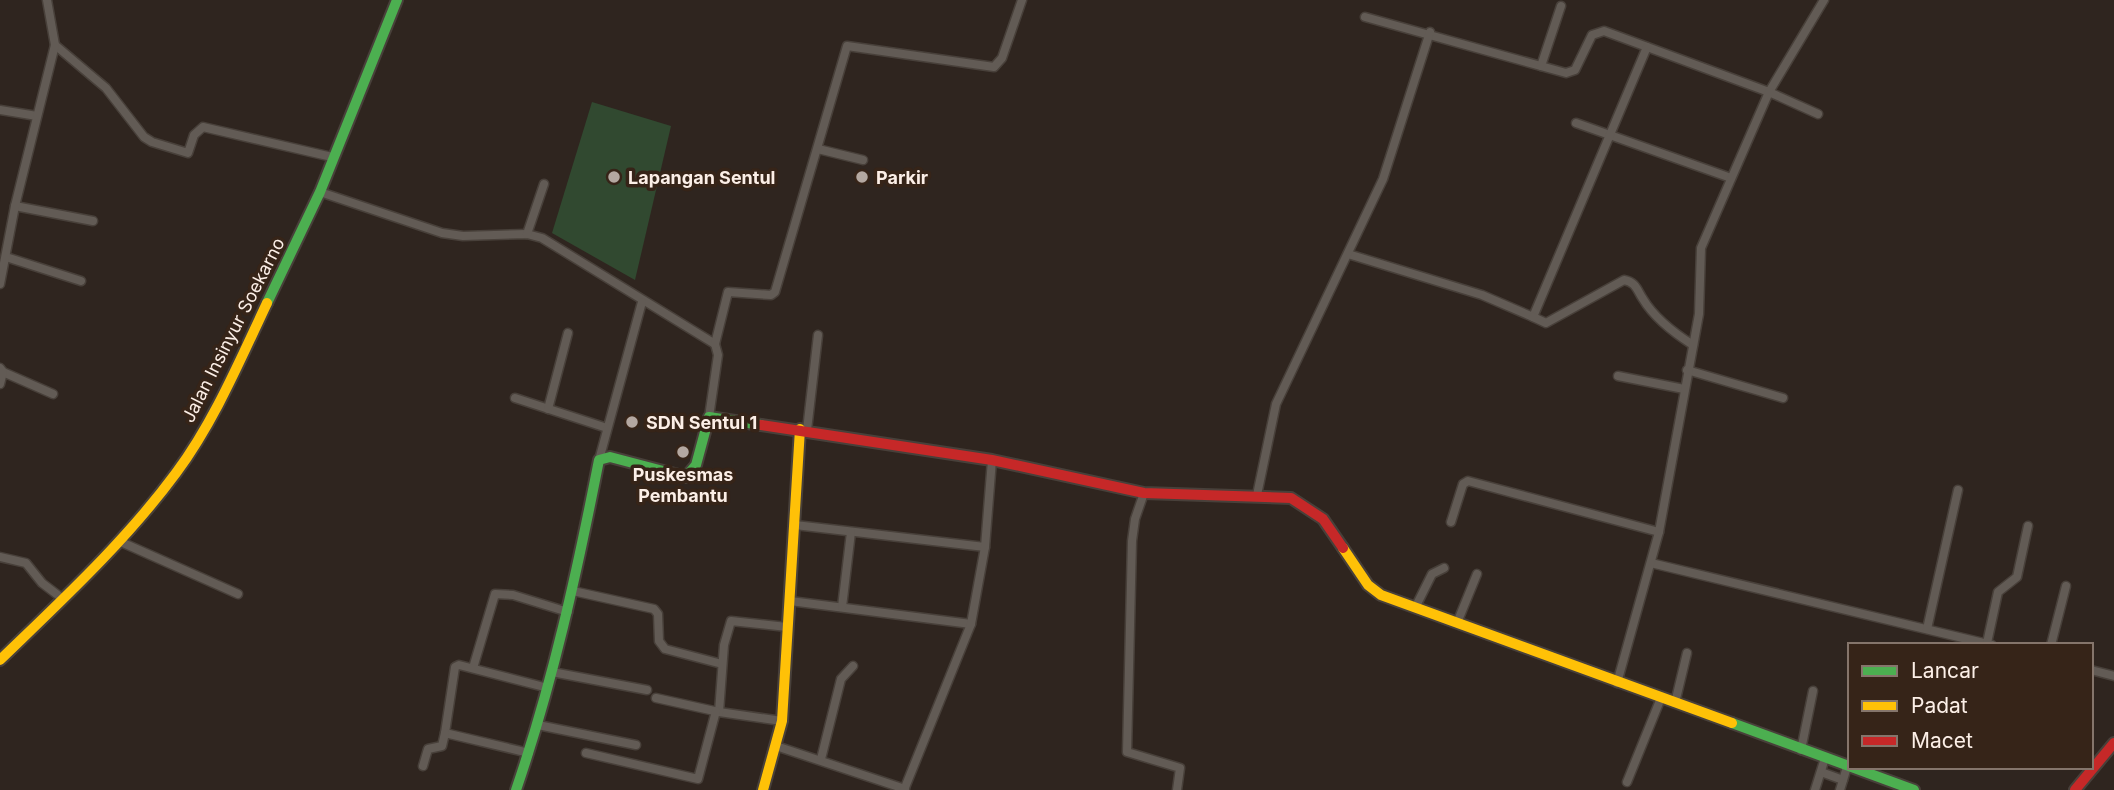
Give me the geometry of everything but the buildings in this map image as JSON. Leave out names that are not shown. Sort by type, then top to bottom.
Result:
[{"type":"main road","name":"Jalan Insinyur Soekarno","points":[[0,660],[121,542],[178,471],[227,388],[320,192],[397,0]]},
{"type":"main road","points":[[516,790],[538,725],[568,612],[599,460],[610,457],[686,477],[696,465],[709,417],[992,460],[1144,493],[1291,498],[1307,506],[1333,530],[1374,590],[1457,624],[1847,767]]},
{"type":"main road","points":[[763,790],[782,721],[787,627],[804,430]]},
{"type":"main road","points":[[2093,768],[2114,743]]},
{"type":"main road","points":[[1853,769],[1913,790]]},
{"type":"main road","points":[[2075,790],[2092,769]]},
{"type":"street","points":[[0,284],[4,253],[55,45],[47,0]]},
{"type":"street","points":[[709,417],[718,355],[715,344],[728,292],[771,295],[775,292],[847,46],[994,67],[999,64],[1022,0]]},
{"type":"street","points":[[1617,683],[1659,532],[1701,294],[1701,248],[1769,93],[1824,0]]},
{"type":"street","points":[[1541,65],[1561,6]]},
{"type":"street","points":[[1365,17],[1430,32],[1572,72],[1592,35],[1609,32],[1818,114]]},
{"type":"street","points":[[1257,495],[1276,404],[1394,150],[1430,32]]},
{"type":"street","points":[[55,45],[106,88],[152,142],[188,153],[194,135],[203,127],[332,158]]},
{"type":"street","points":[[1533,317],[1647,47]]},
{"type":"street","points":[[0,110],[37,116]]},
{"type":"street","points":[[1576,123],[1731,178]]},
{"type":"street","points":[[818,149],[863,160]]},
{"type":"street","points":[[527,234],[544,184]]},
{"type":"street","points":[[320,192],[442,233],[463,236],[527,234],[555,244],[642,302],[715,344]]},
{"type":"street","points":[[15,206],[93,220]]},
{"type":"street","points":[[4,253],[81,281]]},
{"type":"street","points":[[1348,254],[1482,295],[1546,324],[1618,283],[1630,281],[1655,315],[1693,345]]},
{"type":"street","points":[[599,460],[642,302]]},
{"type":"street","points":[[548,409],[568,333]]},
{"type":"street","points":[[804,430],[818,335]]},
{"type":"street","points":[[0,384],[2,370],[53,394]]},
{"type":"street","points":[[1687,370],[1783,398]]},
{"type":"street","points":[[1618,376],[1684,389]]},
{"type":"street","points":[[515,398],[607,428]]},
{"type":"street","points":[[776,746],[904,789],[971,624],[985,547],[992,460]]},
{"type":"street","points":[[1451,522],[1463,484],[1468,481],[1659,532]]},
{"type":"street","points":[[1927,629],[1958,490]]},
{"type":"street","points":[[1144,493],[1135,519],[1132,541],[1127,748],[1130,755],[1180,768],[1177,790]]},
{"type":"street","points":[[795,525],[985,547]]},
{"type":"street","points":[[1989,643],[1998,592],[2016,579],[2028,526]]},
{"type":"street","points":[[842,607],[851,532]]},
{"type":"street","points":[[121,542],[238,594]]},
{"type":"street","points":[[0,557],[26,563],[42,583],[63,598]]},
{"type":"street","points":[[1651,563],[1985,643]]},
{"type":"street","points":[[1415,608],[1432,574],[1444,568]]},
{"type":"street","points":[[1457,624],[1477,574]]},
{"type":"street","points":[[2052,643],[2066,586]]},
{"type":"street","points":[[573,591],[654,609],[658,614],[659,641],[665,649],[722,664]]},
{"type":"street","points":[[472,668],[495,594],[513,595],[568,612]]},
{"type":"street","points":[[790,601],[971,624]]},
{"type":"street","points":[[586,753],[696,779],[717,712],[722,664],[732,621],[787,627]]},
{"type":"street","points":[[1675,703],[1687,653]]},
{"type":"street","points":[[821,759],[841,679],[853,666]]},
{"type":"street","points":[[423,765],[428,749],[442,747],[455,667],[472,668],[548,688]]},
{"type":"street","points":[[552,671],[647,690]]},
{"type":"street","points":[[2093,671],[2114,676]]},
{"type":"street","points":[[1801,750],[1813,691]]},
{"type":"street","points":[[656,698],[717,712],[782,721]]},
{"type":"street","points":[[1627,782],[1661,698]]},
{"type":"street","points":[[538,725],[636,745]]},
{"type":"street","points":[[445,733],[529,753]]},
{"type":"street","points":[[1815,790],[1825,758]]},
{"type":"street","points":[[1840,790],[1847,767]]},
{"type":"street","points":[[1821,772],[1843,780]]},
{"type":"green space","name":"Lapangan Sentul","points":[[592,102],[671,126],[635,280],[552,233]]},
{"type":"traffic: fast","points":[[267,303],[320,192],[397,0]]},
{"type":"traffic: fast","points":[[516,790],[563,626],[599,460],[610,457],[686,477],[696,465],[709,417],[761,425]]},
{"type":"traffic: fast","points":[[1732,723],[1848,766]]},
{"type":"traffic: fast","points":[[1857,769],[1914,790]]},
{"type":"traffic: slow","points":[[0,660],[114,547],[176,473],[214,412],[267,303]]},
{"type":"traffic: slow","points":[[763,790],[782,721],[800,429]]},
{"type":"traffic: slow","points":[[1343,548],[1368,585],[1381,595],[1732,723]]},
{"type":"traffic: jam","points":[[761,425],[992,460],[1144,493],[1291,498],[1323,519],[1343,548]]},
{"type":"traffic: jam","points":[[2093,768],[2114,743]]},
{"type":"traffic: jam","points":[[2075,790],[2092,769]]},
{"type":"place","name":"Lapangan Sentul","points":[[614,177]]},
{"type":"place","name":"Parkir","points":[[862,177]]},
{"type":"place","name":"SDN Sentul 1","points":[[632,422]]},
{"type":"place","name":"Puskesmas Pembantu","points":[[683,452]]}]
